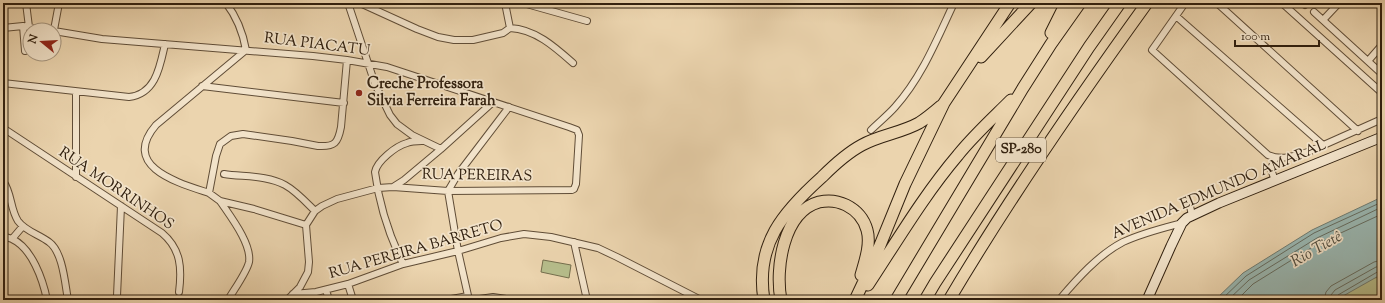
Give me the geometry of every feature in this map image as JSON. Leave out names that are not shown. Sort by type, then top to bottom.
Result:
[{"type":"highway","points":[[854,300],[874,260],[905,184],[944,103],[1010,3]]},
{"type":"highway","points":[[958,82],[1031,3]]},
{"type":"highway","points":[[859,300],[918,209],[949,166],[977,133],[1025,85],[1066,3]]},
{"type":"highway","name":"SP-280","points":[[896,300],[1025,85],[1051,44],[1080,3]]},
{"type":"highway","name":"SP-280","points":[[926,300],[935,283],[1084,54],[1120,3]]},
{"type":"highway","points":[[950,300],[980,248],[1029,172],[1090,82],[1147,3]]},
{"type":"highway","points":[[764,300],[762,277],[763,262],[774,231],[791,207],[804,193],[850,152],[862,144],[919,123],[944,103]]},
{"type":"highway","points":[[781,300],[779,282],[781,258],[783,246],[793,222],[802,212],[814,203],[833,201],[851,207],[861,217],[868,230],[867,253],[854,300]]},
{"type":"main road","name":"AVENIDA EDMUNDO AMARAL","points":[[1182,222],[1192,215],[1382,137]]},
{"type":"main road","points":[[1147,300],[1182,222]]},
{"type":"street","points":[[26,3],[26,22]]},
{"type":"street","points":[[56,22],[59,3]]},
{"type":"street","points":[[226,3],[238,24],[244,39],[246,50],[156,125],[150,132],[145,144],[145,151],[148,161],[162,175],[187,186],[209,193],[220,202],[242,236],[248,250],[249,262],[228,300]]},
{"type":"street","points":[[348,3],[370,64],[375,84],[390,115],[397,124],[412,135],[441,149]]},
{"type":"street","points":[[360,3],[417,29],[454,40],[473,40],[498,34],[510,28],[519,29],[541,38],[574,63]]},
{"type":"street","points":[[495,3],[511,3]]},
{"type":"street","points":[[505,3],[510,28]]},
{"type":"street","points":[[523,3],[587,21]]},
{"type":"street","points":[[870,130],[906,93],[927,60],[954,3]]},
{"type":"street","points":[[1185,3],[1152,50],[1268,155],[1281,159],[1289,158],[1308,152],[1382,119]]},
{"type":"street","points":[[1217,3],[1358,131]]},
{"type":"street","points":[[1282,3],[1382,93]]},
{"type":"street","points":[[1323,20],[1339,3]]},
{"type":"street","points":[[1314,12],[1382,74]]},
{"type":"street","points":[[1176,16],[1323,145]]},
{"type":"street","points":[[3,28],[22,26]]},
{"type":"street","name":"RUA PIACATU","points":[[62,32],[102,39],[246,50],[347,60],[401,71],[577,130],[579,134],[576,184],[574,189],[561,190]]},
{"type":"street","points":[[3,83],[76,92],[129,97],[137,96],[143,94],[154,81],[159,69],[165,44]]},
{"type":"street","points":[[1368,61],[1382,45]]},
{"type":"street","points":[[209,193],[216,156],[220,144],[231,136],[243,134],[328,147],[335,143],[339,135],[344,103],[347,60]]},
{"type":"street","points":[[202,86],[344,103]]},
{"type":"street","points":[[76,92],[76,176]]},
{"type":"street","points":[[393,187],[404,180],[441,149],[493,102]]},
{"type":"street","points":[[470,299],[458,251],[448,191],[458,174],[509,107]]},
{"type":"street","name":"RUA MORRINHOS","points":[[3,128],[162,233],[170,240],[175,247],[180,265],[179,292]]},
{"type":"street","points":[[403,264],[386,224],[375,172],[379,162],[402,144],[422,141]]},
{"type":"street","points":[[1275,158],[1271,169],[1275,181]]},
{"type":"street","points":[[224,174],[264,179],[285,185],[298,194],[315,211],[306,226],[308,272],[304,281],[287,300]]},
{"type":"street","points":[[3,181],[19,222],[50,242],[58,252],[68,300]]},
{"type":"street","name":"RUA PEREIRAS","points":[[315,211],[337,199],[378,188],[393,187],[448,191],[561,190]]},
{"type":"street","points":[[220,202],[254,209],[306,226]]},
{"type":"street","points":[[1189,202],[1192,215]]},
{"type":"street","points":[[117,296],[121,206]]},
{"type":"street","name":"AVENIDA EDMUNDO AMARAL","points":[[1059,300],[1094,263],[1123,242],[1182,222]]},
{"type":"street","points":[[12,239],[23,226]]},
{"type":"street","name":"RUA PEREIRA BARRETO","points":[[293,294],[326,290],[348,284],[403,264],[458,251],[502,238],[524,234],[538,235],[574,242],[608,252],[701,300]]},
{"type":"street","points":[[3,236],[22,245],[30,256],[42,281],[47,300]]},
{"type":"street","points":[[574,242],[588,300]]},
{"type":"street","points":[[348,284],[353,300]]},
{"type":"street","points":[[326,290],[329,300]]},
{"type":"street","points":[[304,293],[306,300]]},
{"type":"street","points":[[687,293],[689,300]]},
{"type":"street","points":[[446,300],[493,297],[514,300]]},
{"type":"green space","points":[[543,260],[571,265],[569,278],[541,272]]},
{"type":"green space","points":[[1382,277],[1382,300],[1335,300],[1372,278]]},
{"type":"water","name":"Rio Tietê","points":[[1382,197],[1382,274],[1336,300],[1215,300],[1243,273],[1312,230]]},
{"type":"place","name":"Creche Professora Silvia Ferreira Farah","points":[[359,93]]}]
